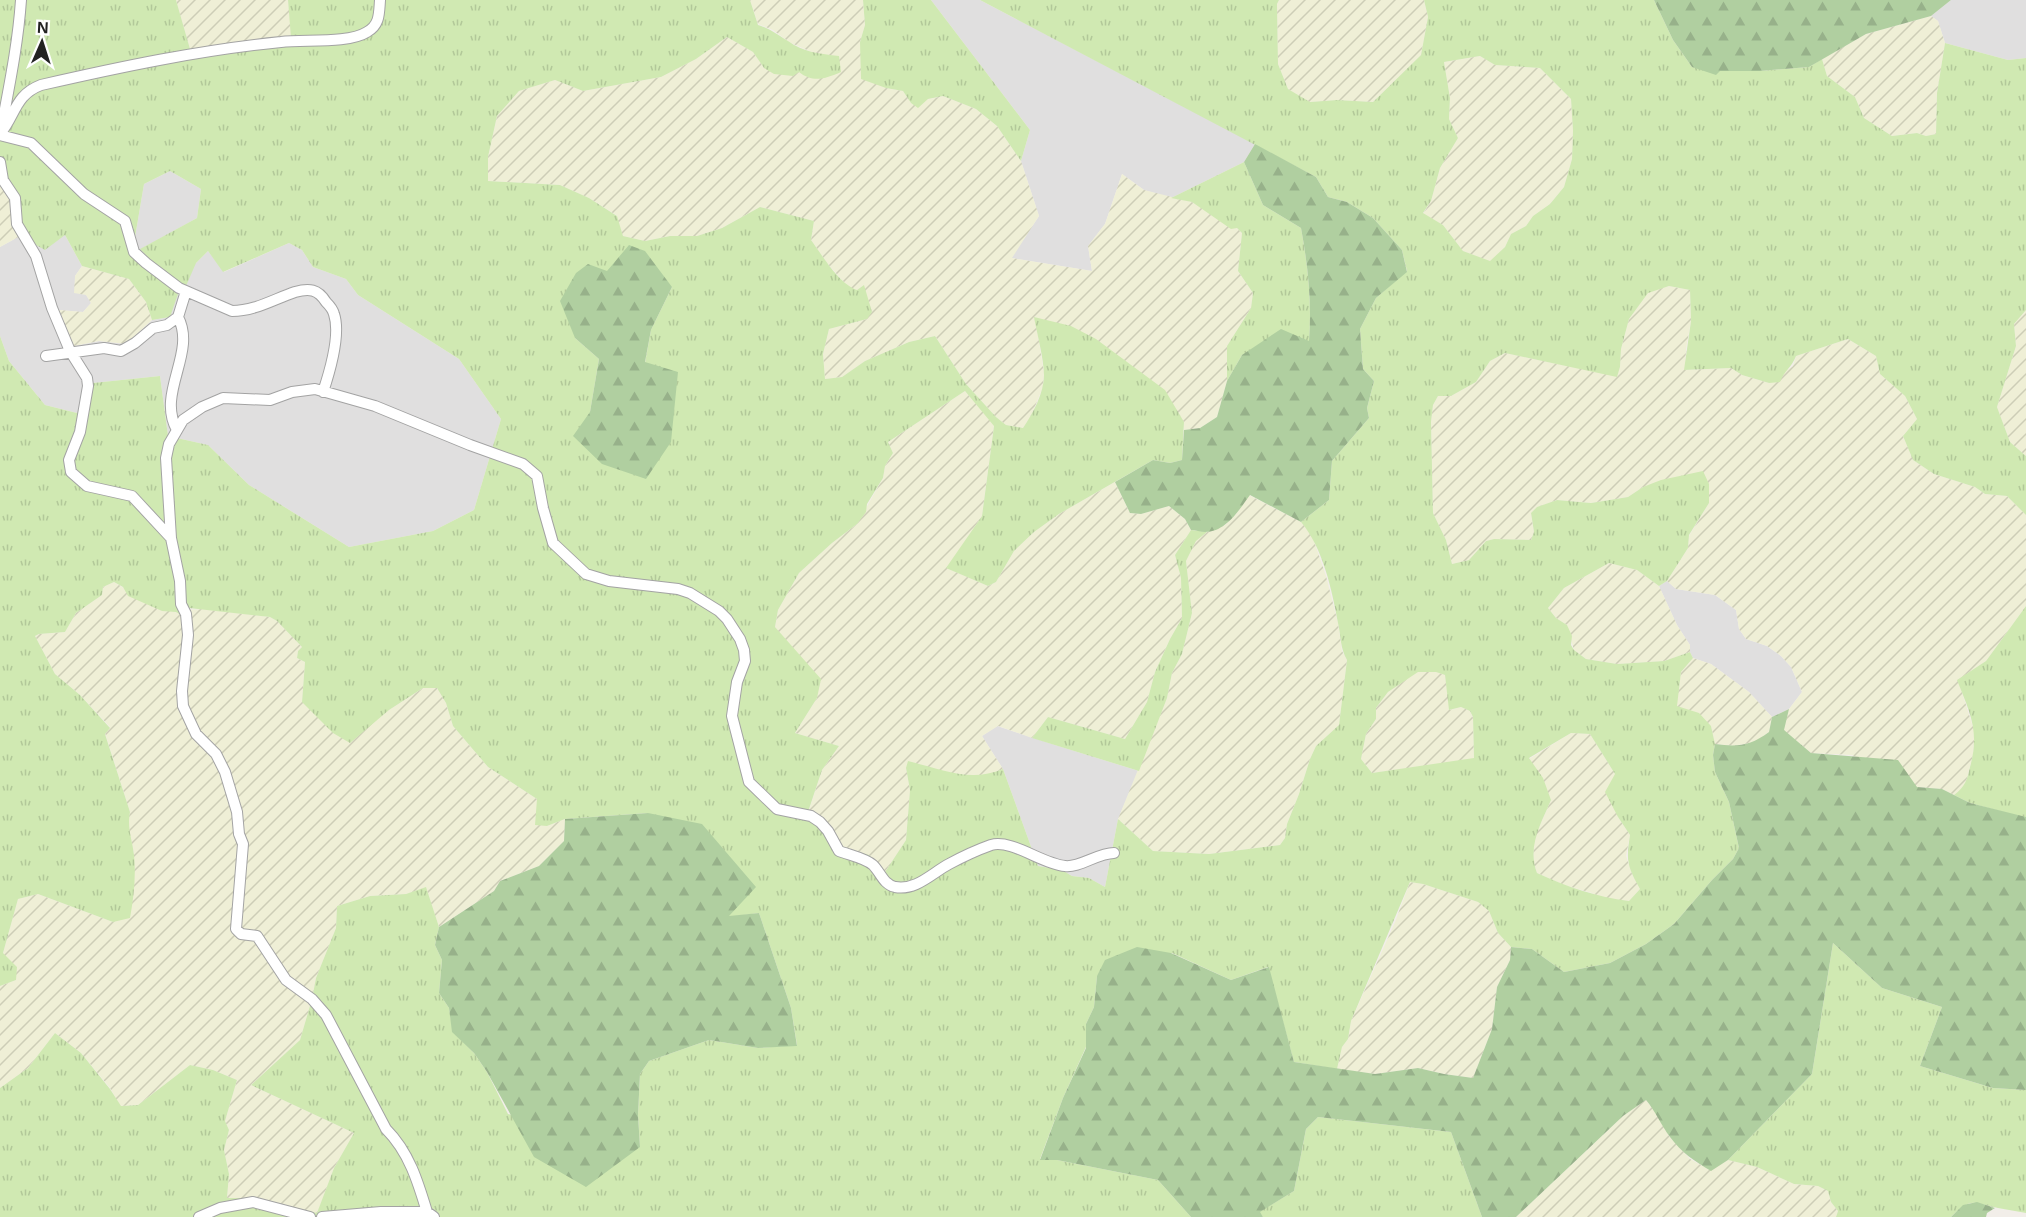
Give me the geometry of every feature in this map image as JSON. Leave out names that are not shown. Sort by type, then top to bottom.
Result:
[{"type":"street","points":[[0,134],[10,87],[21,0]]},
{"type":"street","points":[[0,134],[7,126],[22,96],[41,85],[116,68],[196,54],[282,41],[343,39],[366,33],[378,21],[380,0]]},
{"type":"street","points":[[0,134],[32,143],[84,194],[125,220],[134,252],[179,288],[232,311],[265,305],[296,292],[312,289],[320,293],[334,313],[336,333],[330,369],[323,392]]},
{"type":"street","points":[[0,162],[3,180],[15,198],[17,224],[36,256],[52,308],[70,351],[87,378],[88,386],[80,432],[69,459],[71,472],[87,486],[132,496],[171,538]]},
{"type":"street","points":[[46,356],[104,348],[121,351],[153,328],[167,326],[178,316],[186,291]]},
{"type":"street","points":[[177,430],[170,410],[184,338],[183,325],[178,316]]},
{"type":"street","points":[[322,1217],[381,1212],[430,1215],[415,1173],[396,1139],[386,1129],[326,1015],[312,999],[286,980],[257,936],[242,934],[236,929],[243,844],[239,834],[237,812],[225,772],[216,754],[196,734],[183,706],[188,635],[171,538],[166,458],[169,444],[183,420],[202,407],[223,398],[270,400],[292,392],[315,389],[375,406],[523,464],[537,476],[543,508],[554,543],[586,574],[609,581],[678,589],[690,593],[719,611],[740,639],[744,650],[745,661],[737,682],[732,716],[749,782],[777,809],[811,816],[820,822],[839,851],[872,864],[885,882],[896,887],[918,884],[948,865],[1002,843],[1045,862],[1068,867],[1106,853],[1114,853]]},
{"type":"street","points":[[199,1217],[220,1208],[253,1202],[310,1217]]},
{"type":"shaded area","points":[[931,0],[980,0],[1255,144],[1244,162],[1171,198],[1144,190],[1122,174],[1105,224],[1088,246],[1092,271],[1011,258],[1039,216],[1021,161],[1030,130]]},
{"type":"shaded area","points":[[1951,0],[2026,0],[2026,58],[2008,60],[1945,43],[1938,21],[1931,16]]},
{"type":"shaded area","points":[[170,171],[201,189],[197,218],[141,249],[196,263],[208,251],[224,272],[289,243],[302,250],[313,267],[346,279],[358,295],[459,359],[501,419],[474,510],[433,531],[349,547],[249,485],[208,445],[168,436],[160,376],[93,383],[77,413],[45,405],[9,361],[0,336],[0,247],[20,236],[65,235],[82,266],[75,276],[91,303],[83,312],[60,310],[74,346],[99,341],[126,344],[152,320],[170,317],[132,255],[144,184]]},
{"type":"shaded area","points":[[1667,581],[1676,589],[1715,595],[1736,610],[1739,629],[1746,639],[1767,646],[1781,656],[1791,667],[1802,692],[1789,709],[1772,717],[1749,692],[1711,664],[1693,658],[1690,645],[1677,625],[1659,586]]},
{"type":"shaded area","points":[[997,726],[1139,771],[1118,819],[1105,887],[1089,878],[1072,876],[1062,870],[1038,866],[1003,769],[982,736]]},
{"type":"green space","points":[[0,0],[176,0],[190,49],[291,38],[288,0],[750,0],[758,25],[806,50],[839,56],[841,72],[824,78],[809,78],[799,72],[793,76],[774,74],[764,68],[753,52],[727,37],[696,59],[661,77],[583,91],[555,80],[519,91],[497,116],[488,157],[488,181],[560,185],[589,198],[617,216],[623,236],[645,241],[670,236],[697,236],[722,228],[760,207],[814,221],[811,240],[844,282],[857,290],[864,285],[872,312],[867,319],[829,329],[823,354],[825,379],[842,377],[865,361],[909,342],[935,336],[966,384],[996,417],[1006,425],[1023,428],[1037,403],[1044,382],[1043,362],[1034,317],[1071,326],[1096,339],[1165,390],[1184,422],[1182,460],[1170,463],[1153,460],[1059,514],[1034,532],[1014,551],[996,582],[988,586],[946,568],[982,516],[994,426],[965,391],[888,442],[893,453],[885,466],[883,478],[867,504],[866,512],[857,524],[799,573],[778,610],[775,627],[821,679],[817,698],[795,733],[839,746],[822,770],[808,812],[842,847],[869,855],[885,872],[906,840],[910,790],[906,768],[908,761],[967,775],[991,773],[1003,769],[1038,866],[1062,870],[1072,876],[1089,878],[1105,887],[1118,819],[1153,851],[1209,854],[1280,845],[1285,838],[1287,824],[1316,746],[1339,725],[1347,660],[1326,570],[1309,532],[1301,522],[1329,500],[1332,461],[1369,418],[1367,408],[1374,381],[1363,369],[1360,329],[1376,298],[1407,271],[1402,250],[1373,218],[1347,202],[1328,197],[1316,177],[980,0],[1279,0],[1277,4],[1278,64],[1288,89],[1310,102],[1337,100],[1373,102],[1421,55],[1428,17],[1424,0],[1654,0],[1673,40],[1692,67],[1719,71],[1760,71],[1809,67],[1822,59],[1827,76],[1855,97],[1864,118],[1892,136],[1917,133],[1926,136],[1936,134],[1937,93],[1945,43],[2008,60],[2026,58],[2026,310],[2014,324],[2016,346],[1997,407],[2010,442],[2026,456],[2026,515],[2007,496],[1985,494],[1975,487],[1934,474],[1913,460],[1903,436],[1917,419],[1905,396],[1880,374],[1876,356],[1848,339],[1796,356],[1780,382],[1769,383],[1742,375],[1731,368],[1684,370],[1691,321],[1690,290],[1669,286],[1648,293],[1629,319],[1617,377],[1505,353],[1490,361],[1476,382],[1451,396],[1438,396],[1433,405],[1431,422],[1433,513],[1446,540],[1452,564],[1469,560],[1486,541],[1494,539],[1531,540],[1534,532],[1531,513],[1537,507],[1557,500],[1591,503],[1628,497],[1643,487],[1661,480],[1703,471],[1709,484],[1709,503],[1689,535],[1688,548],[1667,581],[1659,586],[1637,570],[1609,563],[1564,588],[1548,608],[1556,618],[1567,625],[1572,636],[1571,645],[1586,659],[1617,664],[1664,661],[1690,652],[1693,658],[1681,672],[1677,706],[1699,713],[1711,726],[1715,744],[1713,755],[1715,772],[1729,802],[1739,848],[1733,859],[1674,924],[1646,944],[1610,963],[1564,972],[1532,949],[1511,947],[1498,933],[1489,911],[1478,902],[1410,882],[1351,1021],[1348,1039],[1342,1047],[1337,1069],[1294,1062],[1268,967],[1231,980],[1172,953],[1097,976],[1094,1007],[1086,1024],[1086,1047],[1063,1098],[1040,1159],[1057,1160],[1158,1180],[1191,1217],[0,1217],[0,1088],[28,1068],[55,1033],[81,1053],[121,1106],[138,1105],[190,1065],[213,1070],[237,1080],[225,1121],[229,1130],[224,1150],[229,1174],[227,1198],[257,1198],[317,1213],[334,1168],[354,1133],[251,1085],[300,1040],[316,978],[336,928],[337,906],[370,896],[406,894],[426,887],[439,927],[435,945],[442,960],[439,993],[449,1008],[453,1032],[474,1053],[487,1072],[508,1114],[640,1147],[638,1115],[640,1074],[649,1061],[709,1040],[758,1048],[797,1045],[791,1008],[759,913],[729,917],[648,813],[565,819],[547,826],[535,825],[537,799],[488,767],[453,726],[446,703],[437,688],[423,688],[389,710],[350,743],[333,733],[302,702],[305,662],[297,658],[298,651],[302,647],[277,621],[270,617],[189,608],[181,615],[176,612],[162,611],[128,596],[123,587],[114,582],[103,587],[102,595],[76,613],[65,632],[35,636],[55,674],[80,695],[110,728],[105,734],[130,812],[129,829],[135,871],[130,918],[113,922],[38,894],[18,899],[3,953],[17,967],[16,980],[0,986],[0,336],[9,361],[45,405],[77,413],[93,383],[160,376],[168,436],[208,445],[249,485],[349,547],[433,531],[474,510],[501,419],[459,359],[358,295],[346,279],[313,267],[302,250],[289,243],[223,272],[208,251],[196,263],[186,286],[157,267],[140,249],[197,218],[201,189],[170,171],[144,184],[132,255],[178,294],[170,317],[152,320],[146,302],[129,279],[82,266],[65,235],[45,250],[20,236],[12,199],[0,181]],"holes":[[[1480,56],[1495,65],[1540,68],[1571,99],[1572,159],[1564,187],[1550,204],[1533,216],[1526,226],[1511,234],[1505,247],[1490,261],[1463,251],[1443,225],[1423,213],[1431,201],[1440,168],[1458,138],[1449,119],[1450,98],[1444,62]],[[607,271],[672,287],[651,330],[645,363],[590,412],[599,359],[575,338]],[[1418,672],[1436,672],[1445,675],[1449,710],[1461,707],[1470,711],[1473,717],[1474,758],[1372,773],[1361,759],[1366,734],[1376,719],[1376,708],[1388,692]],[[1571,733],[1590,734],[1615,774],[1605,792],[1630,835],[1629,863],[1632,875],[1640,889],[1629,901],[1582,891],[1537,873],[1534,863],[1534,844],[1551,800],[1543,778],[1529,758]]]},
{"type":"green space","points":[[176,0],[288,0],[292,38],[190,49]]},
{"type":"green space","points":[[750,0],[863,0],[865,25],[860,42],[886,88],[903,91],[911,103],[943,96],[976,109],[997,126],[1021,161],[1039,216],[1012,258],[1092,271],[1088,246],[1105,224],[1122,174],[1144,190],[1192,202],[1237,228],[1242,233],[1238,271],[1253,293],[1251,308],[1227,346],[1227,381],[1217,417],[1200,428],[1184,430],[1184,422],[1035,317],[1044,373],[1043,387],[1031,416],[1023,428],[1006,425],[996,417],[966,384],[935,336],[909,342],[865,361],[842,377],[825,379],[823,354],[829,329],[867,319],[863,286],[857,290],[849,288],[827,263],[811,240],[814,221],[760,207],[722,228],[697,236],[670,236],[645,241],[623,236],[616,215],[589,198],[560,185],[488,181],[488,157],[497,116],[519,91],[555,80],[583,91],[661,77],[696,59],[727,37],[753,52],[764,68],[816,54],[758,24]]},
{"type":"green space","points":[[863,0],[931,0],[1030,130],[1021,161],[997,126],[976,109],[943,96],[928,99],[918,108],[911,103],[903,91],[861,79],[860,42],[865,25]]},
{"type":"green space","points":[[1279,0],[1424,0],[1428,17],[1421,55],[1373,102],[1337,100],[1309,102],[1288,89],[1278,64],[1277,4]]},
{"type":"green space","points":[[1654,0],[1951,0],[1931,16],[1866,34],[1809,67],[1720,71],[1716,75],[1692,67],[1673,40]]},
{"type":"green space","points":[[1931,16],[1938,21],[1945,43],[1937,93],[1936,134],[1926,136],[1917,133],[1892,136],[1864,118],[1855,97],[1827,76],[1822,59],[1866,34]]},
{"type":"green space","points":[[1480,56],[1495,65],[1540,68],[1571,99],[1573,131],[1572,159],[1564,187],[1550,204],[1533,216],[1526,226],[1511,234],[1505,247],[1490,262],[1463,251],[1443,225],[1423,214],[1431,201],[1440,168],[1458,138],[1449,119],[1450,98],[1444,62]]},
{"type":"green space","points":[[1255,144],[1316,177],[1328,197],[1347,202],[1373,218],[1402,250],[1407,272],[1376,298],[1360,329],[1363,369],[1374,381],[1367,408],[1369,418],[1332,461],[1329,500],[1301,522],[1250,495],[1226,524],[1213,531],[1202,532],[1191,530],[1185,519],[1169,506],[1141,514],[1130,513],[1115,482],[1153,460],[1170,463],[1182,460],[1184,430],[1200,428],[1217,417],[1227,381],[1242,355],[1281,329],[1309,341],[1309,284],[1301,228],[1263,205],[1244,162]]},
{"type":"green space","points":[[1244,162],[1263,205],[1301,228],[1309,285],[1309,342],[1242,355],[1227,381],[1227,346],[1251,308],[1253,293],[1238,271],[1242,233],[1237,228],[1231,229],[1192,202],[1171,198]]},
{"type":"green space","points":[[0,181],[12,199],[20,236],[0,247]]},
{"type":"green space","points":[[629,245],[645,251],[672,287],[651,330],[645,362],[678,372],[671,442],[646,479],[602,464],[573,436],[590,412],[599,359],[575,338],[560,301],[576,273],[588,264],[607,271]]},
{"type":"green space","points":[[82,266],[129,279],[146,302],[152,320],[126,344],[99,341],[74,346],[59,310],[83,312],[91,303],[86,295],[74,293],[75,276]]},
{"type":"green space","points":[[1669,286],[1690,290],[1691,321],[1685,370],[1731,368],[1742,375],[1769,383],[1793,366],[1796,356],[1848,339],[1876,356],[1880,374],[1905,396],[1917,419],[1903,436],[1913,460],[1934,474],[1975,487],[1985,494],[2007,496],[2026,515],[2026,606],[1986,661],[1958,680],[1975,733],[1973,755],[1966,782],[1962,789],[1954,795],[1942,789],[1917,787],[1852,755],[1811,753],[1783,730],[1789,709],[1802,692],[1791,667],[1767,646],[1746,639],[1739,629],[1736,610],[1715,595],[1676,589],[1667,581],[1688,548],[1689,536],[1709,503],[1643,487],[1628,497],[1591,503],[1557,500],[1538,507],[1531,514],[1534,532],[1531,540],[1494,539],[1486,541],[1469,560],[1452,564],[1446,540],[1433,513],[1431,422],[1433,405],[1438,396],[1451,396],[1476,382],[1490,361],[1505,353],[1617,376],[1629,319],[1648,292]]},
{"type":"green space","points":[[2026,310],[2026,456],[2010,442],[1997,407],[2016,346],[2014,324]]},
{"type":"green space","points":[[965,391],[994,425],[982,516],[947,568],[988,586],[996,582],[1014,551],[1034,532],[1059,514],[1115,482],[1130,513],[1141,514],[1169,506],[1185,519],[1191,530],[1175,555],[1181,578],[1182,618],[1155,672],[1147,702],[1125,739],[1048,717],[1032,738],[998,726],[982,736],[1003,769],[991,774],[975,776],[906,768],[910,790],[906,840],[885,872],[843,847],[808,813],[822,770],[839,746],[795,733],[817,698],[775,627],[778,610],[799,573],[857,524],[883,478],[885,466],[893,453],[888,442]]},
{"type":"green space","points":[[1249,495],[1301,522],[1312,535],[1326,576],[1338,623],[1342,651],[1347,660],[1339,725],[1316,746],[1287,824],[1285,838],[1280,845],[1209,854],[1153,851],[1118,819],[1167,698],[1172,673],[1182,654],[1192,613],[1186,561],[1196,541],[1207,532],[1225,525]]},
{"type":"green space","points":[[1191,530],[1207,532],[1196,541],[1186,561],[1192,613],[1182,654],[1172,673],[1167,698],[1139,771],[1032,738],[1048,717],[1125,739],[1147,702],[1155,672],[1182,618],[1181,578],[1175,555]]},
{"type":"green space","points":[[1609,563],[1637,570],[1659,586],[1677,625],[1690,645],[1690,652],[1664,661],[1617,664],[1586,659],[1574,650],[1567,625],[1556,618],[1548,608],[1564,588]]},
{"type":"green space","points":[[114,582],[162,611],[204,609],[270,617],[277,621],[302,647],[298,651],[297,658],[305,662],[302,702],[389,710],[423,688],[437,688],[446,703],[453,726],[488,767],[537,799],[547,826],[565,819],[564,841],[539,866],[500,881],[494,891],[439,927],[426,888],[406,894],[370,896],[337,906],[336,928],[316,978],[300,1040],[251,1085],[354,1133],[334,1168],[317,1214],[257,1198],[227,1199],[229,1174],[224,1150],[229,1130],[225,1121],[237,1080],[213,1070],[190,1065],[138,1105],[120,1106],[110,1088],[81,1053],[55,1033],[28,1068],[0,1088],[0,986],[16,980],[3,953],[18,899],[38,894],[113,922],[134,853],[127,825],[130,812],[105,733],[110,727],[80,695],[55,674],[35,636],[65,632],[76,613],[102,595],[103,587]]},
{"type":"green space","points":[[2026,606],[2026,817],[2022,817],[1970,803],[1954,795],[1967,779],[1974,743],[1972,722],[1957,680],[1986,661]]},
{"type":"green space","points":[[1693,658],[1711,664],[1749,692],[1772,717],[1769,732],[1755,742],[1734,746],[1715,744],[1711,726],[1676,706],[1681,672]]},
{"type":"green space","points":[[1418,671],[1445,675],[1450,710],[1461,707],[1470,711],[1473,718],[1474,759],[1372,773],[1361,759],[1366,734],[1376,719],[1376,708],[1388,692]]},
{"type":"green space","points":[[1789,709],[1784,730],[1811,753],[1898,760],[1917,787],[1942,789],[1970,803],[2026,817],[2026,1090],[1993,1088],[1920,1066],[1942,1007],[1882,988],[1833,943],[1812,1074],[1728,1160],[1711,1171],[1693,1160],[1679,1147],[1646,1100],[1623,1116],[1516,1217],[1482,1217],[1451,1132],[1318,1117],[1306,1129],[1294,1191],[1260,1212],[1263,1217],[1191,1217],[1158,1180],[1057,1160],[1040,1160],[1063,1098],[1086,1048],[1086,1024],[1094,1007],[1097,976],[1105,960],[1137,947],[1171,953],[1231,980],[1269,967],[1294,1062],[1375,1074],[1418,1068],[1473,1078],[1492,1029],[1497,987],[1510,960],[1511,947],[1532,949],[1564,972],[1610,963],[1646,944],[1674,924],[1733,859],[1739,848],[1729,802],[1715,772],[1713,755],[1715,744],[1750,743],[1769,732],[1772,717]]},
{"type":"green space","points":[[1571,733],[1590,734],[1615,774],[1618,817],[1630,835],[1626,856],[1640,889],[1629,901],[1602,898],[1537,873],[1533,841],[1551,800],[1529,759]]},
{"type":"green space","points":[[648,813],[702,824],[756,887],[729,916],[759,913],[791,1008],[797,1046],[758,1048],[709,1040],[649,1061],[640,1074],[638,1115],[640,1147],[586,1187],[534,1157],[487,1072],[474,1053],[452,1032],[449,1008],[439,993],[442,960],[435,945],[439,927],[494,891],[500,881],[539,866],[564,841],[565,819]]},
{"type":"green space","points":[[1410,882],[1478,902],[1489,911],[1498,933],[1511,947],[1510,960],[1497,987],[1492,1029],[1473,1078],[1418,1068],[1375,1074],[1337,1069],[1342,1047],[1348,1039],[1351,1021],[1395,922]]},
{"type":"green space","points":[[1833,943],[1882,988],[1942,1007],[1920,1066],[1993,1088],[2026,1090],[2026,1213],[1973,1203],[1964,1206],[1951,1217],[1836,1217],[1838,1211],[1831,1202],[1828,1191],[1818,1186],[1794,1184],[1757,1167],[1728,1160],[1812,1074]]},
{"type":"green space","points":[[1646,1100],[1669,1136],[1690,1159],[1710,1170],[1728,1160],[1757,1167],[1794,1184],[1818,1186],[1828,1191],[1831,1202],[1838,1211],[1836,1217],[1516,1217],[1623,1116]]},
{"type":"green space","points":[[1318,1117],[1451,1132],[1482,1217],[1263,1217],[1259,1212],[1294,1191],[1306,1129]]},
{"type":"green space","points":[[1977,1202],[1995,1208],[1987,1213],[1986,1217],[1951,1217],[1963,1205]]}]
